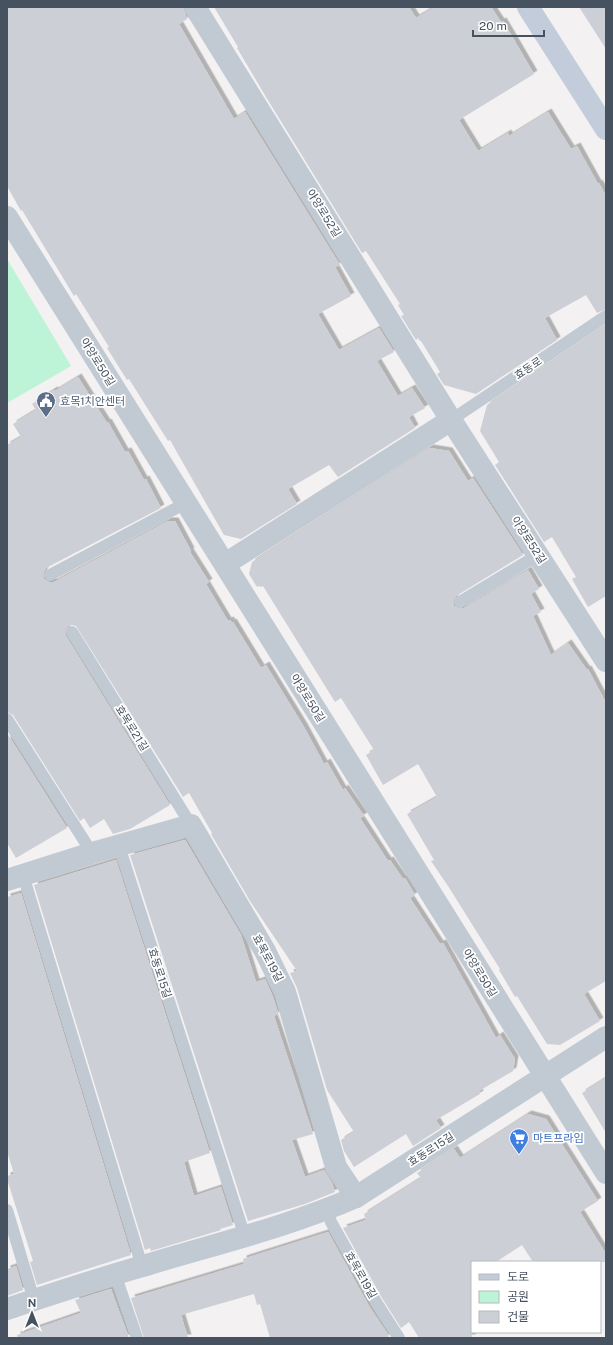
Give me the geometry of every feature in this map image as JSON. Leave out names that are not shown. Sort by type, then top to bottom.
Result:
[{"type":"main road","points":[[528,7],[606,129]]},
{"type":"street","name":"아양로52길","points":[[195,7],[451,420],[606,661]]},
{"type":"street","name":"아양로50길","points":[[8,222],[225,564],[606,1173]]},
{"type":"street","points":[[225,564],[451,420]]},
{"type":"street","points":[[15,877],[191,824]]},
{"type":"street","name":"효목로19길","points":[[191,824],[265,951],[285,992],[336,1167],[356,1197]]},
{"type":"street","name":"효동로15길","points":[[7,1309],[115,1274],[245,1237],[327,1210],[356,1197],[606,1037]]},
{"type":"lane","name":"효동로","points":[[451,420],[606,316]]},
{"type":"lane","points":[[50,574],[186,503]]},
{"type":"lane","points":[[460,602],[538,555]]},
{"type":"lane","name":"효목로21길","points":[[72,632],[191,824]]},
{"type":"lane","points":[[7,719],[92,853]]},
{"type":"lane","name":"효동로15길","points":[[119,846],[245,1237]]},
{"type":"lane","points":[[15,877],[142,1266]]},
{"type":"lane","points":[[7,1210],[34,1300]]},
{"type":"lane","name":"효목로19길","points":[[327,1210],[331,1222],[376,1302],[399,1338]]},
{"type":"lane","points":[[115,1274],[137,1338]]},
{"type":"green space","points":[[7,259],[71,366],[7,403]]},
{"type":"building","points":[[7,7],[183,7],[187,19],[179,24],[234,119],[245,112],[340,265],[335,267],[351,296],[318,314],[339,350],[379,328],[394,352],[377,361],[398,396],[412,388],[425,408],[409,417],[415,428],[338,477],[329,465],[288,489],[297,504],[241,539],[224,535],[170,440],[168,441],[129,379],[127,380],[107,348],[109,347],[76,294],[74,296],[7,186]]},
{"type":"building","points":[[214,7],[409,7],[416,18],[435,7],[491,7],[501,22],[503,21],[534,74],[459,120],[478,151],[508,133],[509,136],[548,112],[571,149],[577,146],[606,196],[606,309],[597,313],[586,295],[545,318],[557,340],[476,394],[444,385],[437,374],[440,372],[421,341],[418,338],[416,340],[401,316],[404,315],[398,305],[400,304],[366,251],[362,253],[266,97]]},
{"type":"building","points":[[579,7],[606,7],[606,49]]},
{"type":"building","points":[[606,325],[606,596],[588,607],[572,579],[576,577],[552,537],[544,542],[495,465],[499,462],[480,431],[487,405]]},
{"type":"building","points":[[78,377],[107,423],[108,422],[125,452],[128,451],[144,480],[146,479],[161,508],[46,568],[43,574],[44,579],[49,582],[54,582],[168,521],[175,521],[191,551],[190,552],[209,582],[206,584],[228,621],[230,620],[232,623],[233,622],[261,668],[266,665],[304,727],[324,764],[327,762],[343,790],[345,788],[364,816],[360,818],[388,861],[390,860],[403,879],[405,878],[415,895],[410,898],[440,944],[443,943],[496,1038],[500,1035],[515,1059],[513,1071],[479,1091],[480,1094],[436,1120],[441,1128],[413,1146],[406,1134],[354,1167],[344,1151],[341,1140],[354,1132],[327,1090],[297,988],[290,973],[297,971],[250,901],[189,793],[183,797],[76,626],[68,626],[65,632],[66,636],[170,805],[130,829],[113,834],[104,819],[90,828],[84,818],[80,821],[13,715],[7,712],[7,445],[21,437],[13,424],[36,410],[32,404]]},
{"type":"building","points":[[430,448],[449,451],[468,481],[473,478],[523,555],[456,596],[453,602],[454,606],[460,609],[464,608],[528,570],[539,589],[531,594],[541,612],[533,616],[551,655],[568,643],[587,670],[588,669],[606,703],[606,981],[584,994],[600,1021],[560,1045],[547,1044],[517,996],[515,997],[499,970],[500,969],[431,861],[434,860],[407,814],[437,797],[418,764],[383,785],[366,755],[374,750],[341,698],[335,702],[263,586],[257,587],[249,574],[252,562]]},
{"type":"building","points":[[7,733],[67,828],[16,858],[7,843]]},
{"type":"building","points":[[185,840],[241,935],[256,982],[265,979],[273,997],[280,1019],[277,1014],[274,1016],[313,1134],[292,1140],[305,1177],[324,1170],[332,1183],[335,1192],[305,1204],[248,1221],[130,855]]},
{"type":"building","points":[[116,860],[210,1153],[184,1162],[194,1196],[221,1187],[233,1225],[151,1251],[150,1248],[145,1250],[34,885]]},
{"type":"building","points":[[21,893],[131,1255],[37,1285],[30,1262],[33,1261],[7,1179],[7,1176],[14,1174],[7,1151],[7,897]]},
{"type":"building","points":[[606,1078],[606,1133],[582,1093]]},
{"type":"building","points":[[528,1114],[546,1119],[598,1201],[580,1212],[606,1254],[606,1262],[532,1261],[522,1245],[498,1261],[471,1261],[472,1338],[419,1338],[409,1322],[401,1328],[382,1298],[343,1228],[366,1220],[364,1214],[421,1178],[417,1173],[454,1149],[460,1158]]},
{"type":"building","points":[[328,1232],[369,1306],[389,1336],[386,1338],[270,1338],[260,1304],[257,1305],[254,1294],[181,1315],[188,1338],[144,1338],[131,1298],[244,1264],[243,1259]]},
{"type":"building","points":[[16,1266],[23,1290],[7,1296],[7,1269]]},
{"type":"building","points":[[111,1289],[129,1338],[18,1338],[17,1335],[81,1313],[75,1300]]},
{"type":"place","name":"효목1치안센터","points":[[46,418]]},
{"type":"place","name":"마트프라임","points":[[519,1155]]}]
